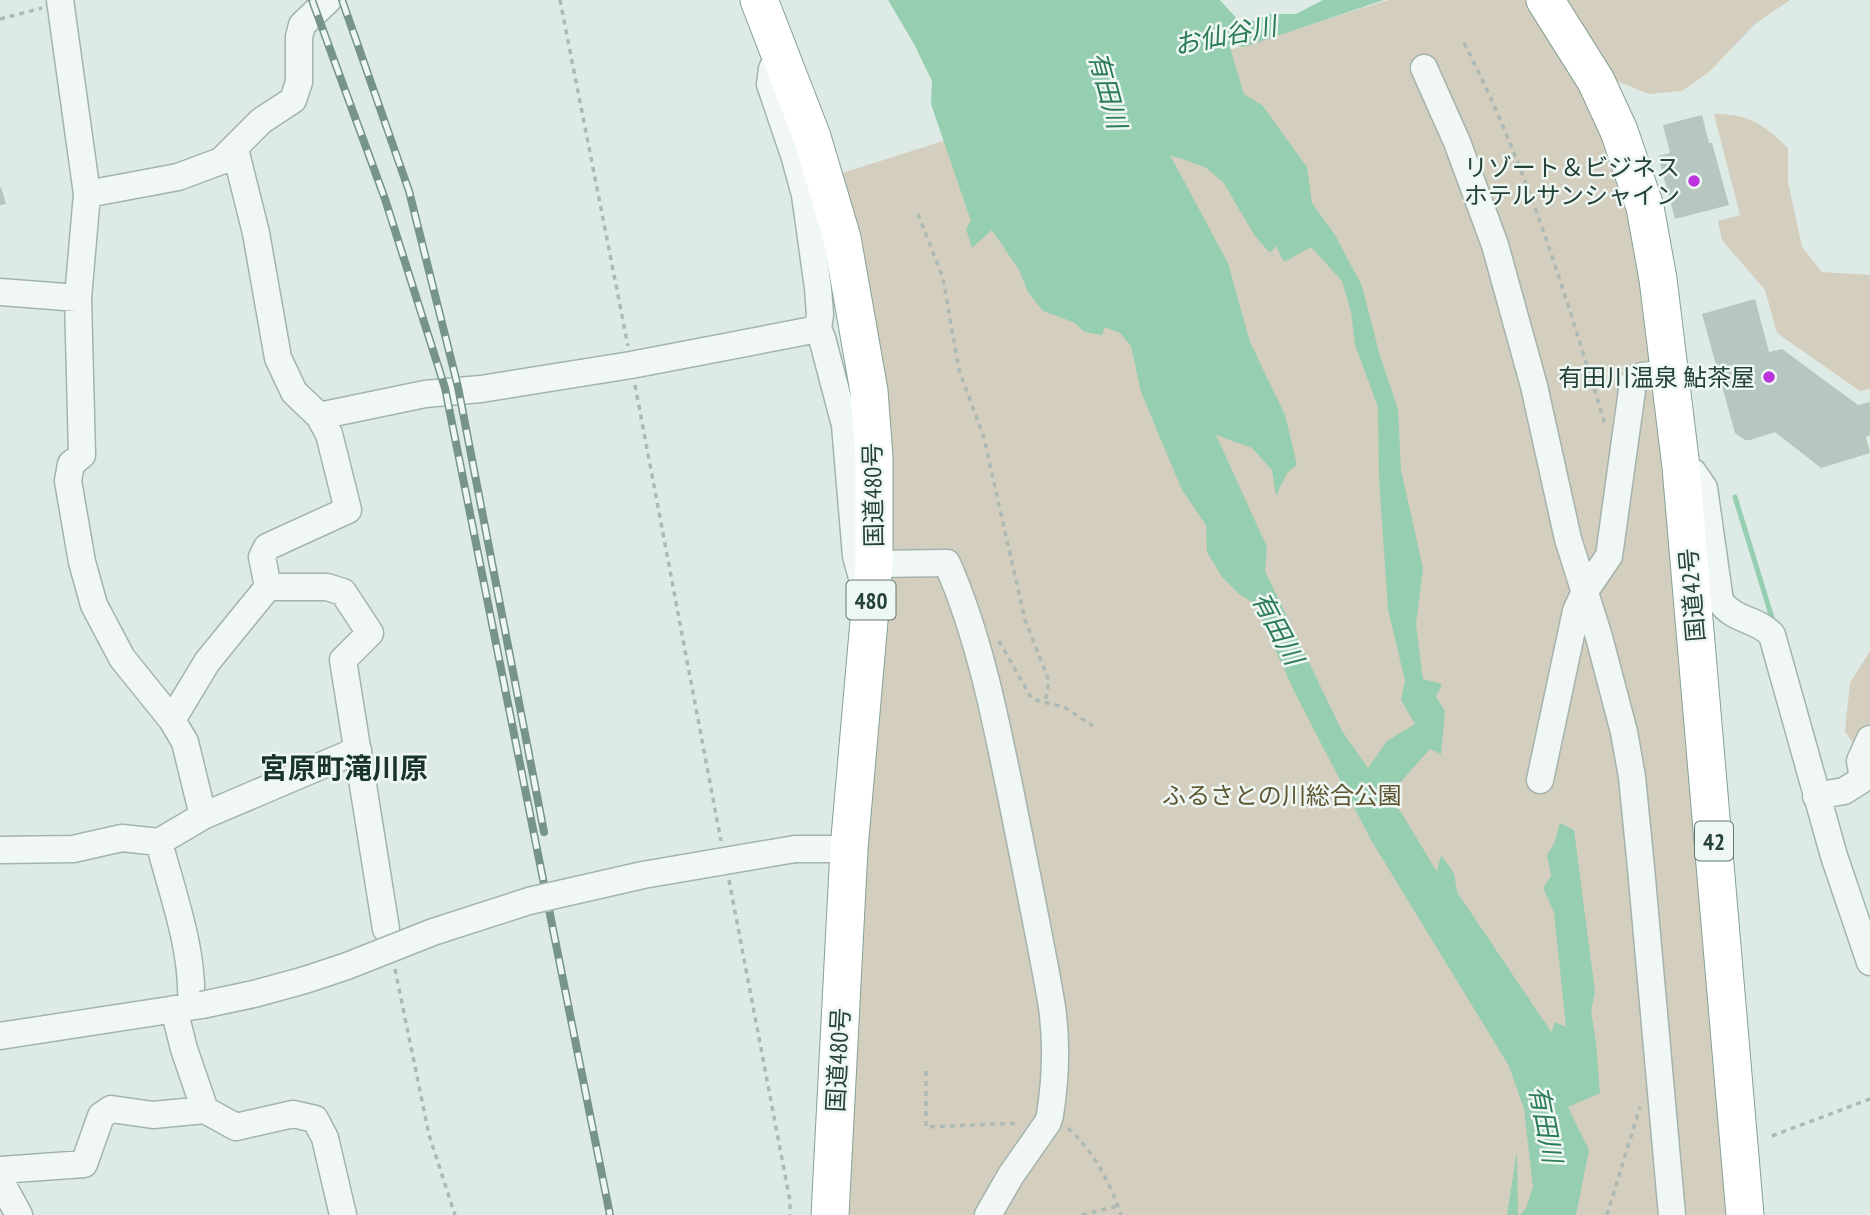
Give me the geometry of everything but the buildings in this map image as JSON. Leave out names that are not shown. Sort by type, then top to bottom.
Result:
[{"type":"highway","name":"国道480号","points":[[759,0],[812,136],[842,238],[852,282],[869,391],[874,457],[872,581],[849,849],[830,1215]]},
{"type":"highway","name":"国道42号","points":[[1545,0],[1596,81],[1619,131],[1645,206],[1658,279],[1681,467],[1745,1215]]},
{"type":"street","points":[[87,194],[178,177],[221,161],[261,121],[293,100],[299,82],[299,37],[302,25],[328,0]]},
{"type":"street","points":[[60,1],[87,194],[78,298],[82,455],[71,464],[68,481],[82,562],[94,605],[122,658],[173,720],[185,743],[203,816]]},
{"type":"street","points":[[780,53],[772,69],[770,84],[796,158],[805,195],[818,288],[820,315],[817,329],[822,338],[845,425],[858,568],[872,581],[947,562],[982,664],[1051,995],[1054,1049],[1048,1122],[1011,1175],[988,1215]]},
{"type":"street","points":[[1424,68],[1461,151],[1495,245],[1534,386],[1568,538],[1618,709],[1630,766],[1654,992],[1672,1215]]},
{"type":"street","points":[[235,149],[256,233],[278,358],[294,391],[319,416],[328,433],[348,510],[267,547],[262,557],[268,587]]},
{"type":"street","points":[[0,292],[78,298]]},
{"type":"street","points":[[319,416],[425,394],[481,389],[631,365],[817,329]]},
{"type":"street","points":[[1540,780],[1576,611],[1585,591],[1609,556],[1633,383],[1642,376],[1670,373]]},
{"type":"street","points":[[1681,467],[1693,472],[1704,488],[1720,601],[1733,615],[1758,624],[1772,635],[1816,796],[1870,962]]},
{"type":"street","points":[[173,720],[207,662],[268,587]]},
{"type":"street","points":[[268,587],[327,587],[343,592],[370,633],[343,660],[386,929]]},
{"type":"street","points":[[1816,796],[1844,790],[1860,781],[1860,761],[1870,739]]},
{"type":"street","points":[[0,850],[73,849],[122,838],[159,842],[203,816],[358,750]]},
{"type":"street","points":[[159,842],[188,950],[191,974],[184,1049],[205,1110]]},
{"type":"street","points":[[0,1036],[189,1007],[305,980],[433,932],[529,901],[642,875],[795,849],[849,849]]},
{"type":"street","points":[[0,1170],[84,1164],[101,1116],[111,1109],[153,1115],[205,1110],[236,1127],[293,1114],[315,1119],[325,1138],[343,1215]]},
{"type":"street","points":[[0,1180],[19,1215]]},
{"type":"path","points":[[560,0],[722,847]]},
{"type":"path","points":[[0,19],[60,1]]},
{"type":"path","points":[[1464,43],[1513,147],[1565,297],[1605,426]]},
{"type":"path","points":[[918,214],[943,278],[959,370],[984,438],[1025,620],[1049,681],[1045,702]]},
{"type":"path","points":[[998,639],[1032,699],[1064,707],[1093,726]]},
{"type":"path","points":[[728,874],[790,1201],[790,1215]]},
{"type":"path","points":[[395,969],[429,1135],[455,1215]]},
{"type":"path","points":[[1772,1136],[1870,1099]]},
{"type":"path","points":[[1607,1215],[1641,1104]]},
{"type":"path","points":[[1082,1215],[1118,1205]]},
{"type":"green space","name":"ふるさとの川総合公園","points":[[1388,0],[1526,0],[1590,96],[1644,263],[1736,1215],[840,1215],[880,584],[833,176]]},
{"type":"green space","points":[[1565,0],[1790,0],[1755,24],[1709,72],[1682,91],[1649,94],[1619,82],[1605,70]]},
{"type":"green space","points":[[1714,114],[1737,116],[1756,122],[1788,148],[1788,182],[1802,247],[1822,272],[1870,275],[1870,389],[1860,391],[1777,333],[1765,290],[1722,240],[1718,221],[1740,215]]},
{"type":"green space","points":[[1870,651],[1870,769],[1845,731],[1850,683]]},
{"type":"water","points":[[888,0],[1220,0],[1238,20],[1255,21],[1269,14],[1296,14],[1323,0],[1384,0],[1244,47],[1229,44],[1244,94],[1262,105],[1307,167],[1312,203],[1335,235],[1362,286],[1380,356],[1398,409],[1401,470],[1423,568],[1416,625],[1423,679],[1442,684],[1436,697],[1445,711],[1441,754],[1430,749],[1390,794],[1437,872],[1441,855],[1454,873],[1457,892],[1552,1033],[1554,1022],[1566,1027],[1554,912],[1543,888],[1551,876],[1547,855],[1554,844],[1560,823],[1574,830],[1595,992],[1591,1010],[1600,1093],[1568,1107],[1589,1150],[1576,1215],[1520,1215],[1526,1208],[1533,1187],[1524,1109],[1509,1066],[1371,840],[1295,693],[1255,604],[1239,594],[1222,577],[1207,552],[1206,525],[1182,490],[1141,392],[1131,346],[1120,333],[1105,327],[1102,335],[1085,332],[1073,322],[1043,311],[1028,292],[1019,270],[992,230],[972,248],[966,229],[971,221],[931,104],[932,81]],"holes":[[[1170,155],[1205,167],[1223,182],[1255,236],[1270,253],[1276,246],[1284,262],[1311,247],[1342,281],[1351,312],[1355,345],[1378,407],[1379,478],[1388,609],[1405,681],[1401,700],[1415,724],[1387,741],[1368,768],[1342,731],[1265,571],[1267,547],[1216,435],[1252,448],[1272,470],[1276,496],[1287,473],[1297,465],[1285,415],[1250,342],[1228,263]]]},
{"type":"water","points":[[1517,1151],[1518,1215],[1507,1215]]},
{"type":"waterway","points":[[1735,497],[1773,621]]},
{"type":"railway","points":[[312,0],[385,199],[445,388],[610,1215]]},
{"type":"railway","points":[[342,0],[409,191],[458,387],[544,832]]},
{"type":"place","name":"リゾート＆ビジネス ホテルサンシャイン","points":[[1694,181]]},
{"type":"place","name":"有田川温泉 鮎茶屋","points":[[1769,377]]},
{"type":"district","name":"宮原町滝川原","points":[[344,767]]},
{"type":"water label","name":"お仙谷川","points":[[1225,35]]},
{"type":"water label","name":"有田川","points":[[1108,90]]},
{"type":"water label","name":"有田川","points":[[1278,628]]},
{"type":"water label","name":"有田川","points":[[1546,1124]]}]
